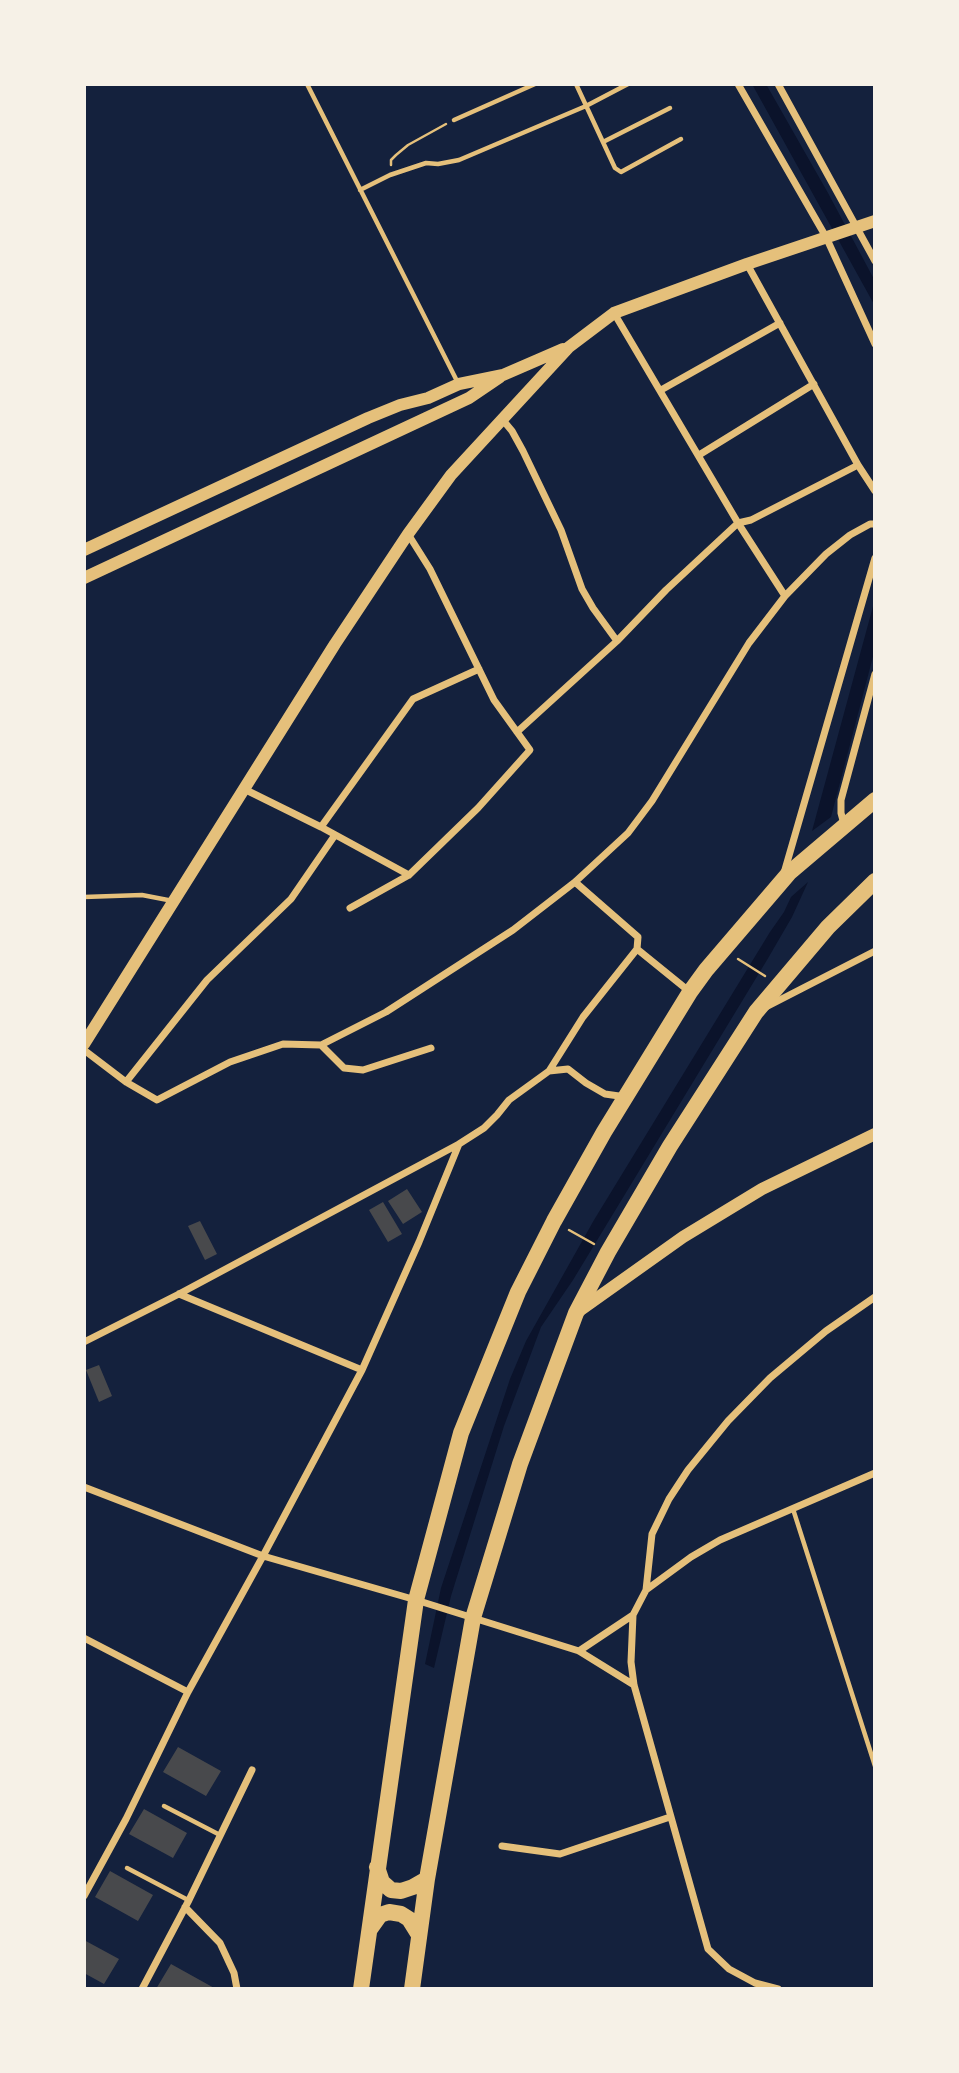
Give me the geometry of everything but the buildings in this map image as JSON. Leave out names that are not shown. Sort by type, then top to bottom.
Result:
[{"type":"main road","points":[[360,1989],[377,1865],[420,1601],[461,1433],[518,1292],[554,1221],[690,992],[780,882],[875,800]]},
{"type":"main road","points":[[412,1989],[467,1616],[576,1313],[670,1146],[756,1012],[828,927],[875,881]]},
{"type":"main road","points":[[377,1865],[382,1882],[391,1889],[401,1891],[427,1879]]},
{"type":"main road","points":[[370,1930],[380,1915],[389,1912],[409,1919],[419,1935]]},
{"type":"street","points":[[738,84],[826,237],[875,344]]},
{"type":"street","points":[[778,84],[875,261]]},
{"type":"street","points":[[84,1044],[335,644],[408,534],[451,475],[569,346],[614,313],[875,221]]},
{"type":"street","points":[[747,264],[875,491]]},
{"type":"street","points":[[614,313],[738,523],[785,596]]},
{"type":"street","points":[[661,390],[780,323]]},
{"type":"street","points":[[84,550],[368,418],[400,405],[428,398],[459,384],[506,373],[569,346]]},
{"type":"street","points":[[84,578],[469,398],[506,373]]},
{"type":"street","points":[[699,456],[814,384]]},
{"type":"street","points":[[502,419],[512,430],[561,530],[582,589],[617,641]]},
{"type":"street","points":[[516,732],[617,641],[666,590],[738,523],[751,520],[858,465]]},
{"type":"street","points":[[84,1050],[127,1082],[157,1100],[230,1062],[283,1044],[321,1045],[386,1012],[513,930],[575,882],[628,833],[652,801],[748,643],[785,596],[826,554],[850,535],[875,524]]},
{"type":"street","points":[[351,908],[410,875],[478,808],[530,750],[494,699],[430,569],[408,534]]},
{"type":"street","points":[[780,882],[804,809],[875,558]]},
{"type":"street","points":[[321,827],[413,699],[479,669]]},
{"type":"street","points":[[844,825],[841,800],[875,674]]},
{"type":"street","points":[[244,789],[410,875]]},
{"type":"street","points":[[127,1082],[207,980],[291,899],[335,835]]},
{"type":"street","points":[[84,1342],[459,1144],[484,1128],[509,1100],[549,1071],[583,1017],[637,949],[638,937],[575,882]]},
{"type":"street","points":[[637,949],[690,992]]},
{"type":"street","points":[[756,1012],[875,951]]},
{"type":"street","points":[[321,1045],[344,1068],[363,1070],[430,1048]]},
{"type":"street","points":[[549,1071],[568,1069],[606,1094],[626,1097]]},
{"type":"street","points":[[576,1313],[683,1237],[762,1189],[875,1135]]},
{"type":"street","points":[[84,1896],[126,1819],[188,1692],[362,1370],[459,1144]]},
{"type":"street","points":[[179,1294],[362,1370]]},
{"type":"street","points":[[778,1989],[755,1983],[729,1969],[708,1949],[634,1685],[631,1662],[633,1615],[646,1590],[652,1534],[688,1470],[727,1421],[770,1378],[826,1331],[875,1297]]},
{"type":"street","points":[[646,1590],[719,1540],[875,1473]]},
{"type":"street","points":[[84,1487],[263,1556],[420,1601],[579,1651],[634,1685]]},
{"type":"street","points":[[579,1651],[633,1615]]},
{"type":"street","points":[[84,1638],[188,1692]]},
{"type":"street","points":[[142,1989],[252,1770]]},
{"type":"street","points":[[502,1846],[561,1854],[670,1817]]},
{"type":"street","points":[[187,1904],[220,1943],[234,1973],[237,1989]]},
{"type":"lane","points":[[307,84],[459,384]]},
{"type":"lane","points":[[454,120],[535,84]]},
{"type":"lane","points":[[576,84],[615,168],[621,172],[681,139]]},
{"type":"lane","points":[[360,190],[390,175],[426,163],[459,160],[586,106],[628,84]]},
{"type":"lane","points":[[603,142],[670,108]]},
{"type":"lane","points":[[84,897],[142,895],[174,901]]},
{"type":"lane","points":[[793,1509],[875,1766]]},
{"type":"lane","points":[[164,1806],[221,1835]]},
{"type":"lane","points":[[127,1868],[187,1904]]},
{"type":"path","points":[[390,175],[391,160],[396,155],[408,145],[454,120]]},
{"type":"path","points":[[740,960],[766,977]]},
{"type":"path","points":[[566,1228],[598,1247]]},
{"type":"water","points":[[752,84],[766,84],[828,193],[875,281],[875,306]]},
{"type":"water","points":[[875,599],[875,649],[831,817],[812,831]]},
{"type":"water","points":[[808,882],[792,917],[767,960],[573,1280],[541,1327],[504,1426],[451,1596],[434,1668],[425,1664],[441,1588],[510,1379],[526,1341],[594,1220],[791,897]]}]
